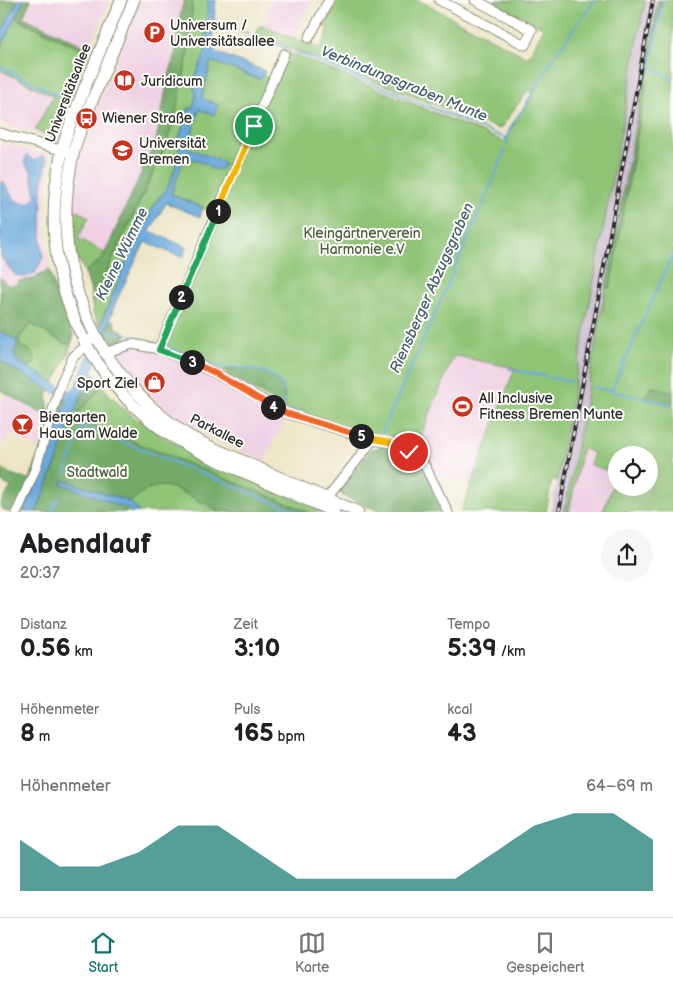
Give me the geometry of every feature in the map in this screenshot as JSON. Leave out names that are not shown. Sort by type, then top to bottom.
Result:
[{"type":"main road","name":"Universitätsallee","points":[[68,152],[74,115],[121,0]]},
{"type":"main road","name":"Universitätsallee","points":[[90,343],[74,318],[65,294],[56,252],[54,212],[58,171],[97,89],[134,0]]},
{"type":"main road","name":"Parkallee","points":[[90,343],[104,353],[138,395],[155,411],[183,432],[207,445],[358,512]]},
{"type":"main road","name":"Parkallee","points":[[90,343],[100,367],[124,397],[147,418],[203,454],[334,512]]},
{"type":"street","points":[[310,38],[329,0]]},
{"type":"street","points":[[439,0],[475,19],[525,45],[532,30],[482,1],[475,19]]},
{"type":"street","points":[[159,350],[284,54]]},
{"type":"street","points":[[0,133],[68,152]]},
{"type":"street","points":[[17,512],[35,470],[61,383],[73,357],[90,343]]},
{"type":"street","points":[[104,353],[126,346],[138,345],[159,350],[213,372],[286,413],[402,447],[424,464],[448,512]]},
{"type":"street","points":[[114,365],[126,346]]},
{"type":"street","points":[[327,498],[373,440]]},
{"type":"shaded area","points":[[31,0],[110,0],[89,48],[23,17]]},
{"type":"shaded area","name":"Universität Bremen","points":[[142,0],[193,0],[154,172],[92,303],[90,288],[75,252],[74,194],[78,166],[97,110]]},
{"type":"shaded area","points":[[271,0],[312,0],[293,38],[263,26]]},
{"type":"shaded area","points":[[645,0],[658,0],[599,327],[565,512],[551,512]]},
{"type":"shaded area","points":[[15,18],[88,52],[57,134],[53,138],[0,123],[0,49]]},
{"type":"shaded area","points":[[0,143],[46,154],[51,160],[45,226],[49,269],[34,279],[19,281],[15,285],[8,285],[0,277]]},
{"type":"shaded area","points":[[133,347],[153,350],[177,358],[287,416],[264,461],[213,439],[155,400],[118,359],[123,349]]},
{"type":"shaded area","points":[[456,356],[516,368],[471,487],[431,471],[427,463],[415,450],[453,357]]},
{"type":"shaded area","name":"Biergarten Haus am Walde","points":[[7,393],[48,417],[39,448],[10,434],[0,447],[0,405]]},
{"type":"shaded area","points":[[581,448],[594,453],[591,465],[608,470],[608,496],[603,512],[569,512]]},
{"type":"green space","points":[[0,0],[18,0],[0,35]]},
{"type":"green space","points":[[24,0],[31,0],[23,17],[89,48],[88,52],[15,18]]},
{"type":"green space","points":[[184,0],[193,0],[188,54],[176,113],[166,145],[92,303],[85,272],[102,259],[156,140],[169,75],[175,57],[178,25]]},
{"type":"green space","points":[[193,0],[208,0],[205,53],[194,80],[196,94],[193,109],[189,108],[178,142],[180,152],[170,183],[159,197],[142,227],[99,325],[93,313],[92,303],[154,172],[182,83],[188,54]]},
{"type":"green space","name":"Kleingärtnerverein Harmonie e.V","points":[[339,0],[418,0],[528,58],[544,28],[495,3],[495,0],[645,0],[557,481],[552,479],[546,512],[461,512],[515,368],[456,356],[453,357],[415,450],[382,437],[370,437],[285,410],[286,398],[240,368],[221,371],[206,362],[163,347],[213,212],[171,194],[199,109],[217,105],[202,99],[211,61],[259,79],[263,76],[272,79],[283,50],[505,142],[517,118],[533,94],[528,90],[500,129],[257,36],[259,26],[263,26],[320,49],[328,32],[326,25]]},
{"type":"green space","points":[[658,0],[661,0],[610,288],[606,287]]},
{"type":"green space","points":[[661,0],[673,0],[673,512],[603,512],[609,496],[658,496],[658,446],[608,446],[608,471],[590,465],[594,453],[582,448],[569,512],[565,512],[606,287],[610,287]]},
{"type":"green space","points":[[15,18],[88,52],[57,134],[53,138],[35,130],[53,96],[0,70],[0,49]]},
{"type":"green space","points":[[75,210],[89,217],[78,238],[105,253],[102,259],[85,272],[75,252],[73,214]]},
{"type":"green space","points":[[49,269],[54,287],[74,336],[71,344],[66,344],[31,324],[19,338],[20,346],[29,350],[34,356],[35,363],[28,367],[16,360],[14,354],[17,346],[16,340],[0,331],[0,277],[8,285],[15,285],[19,281],[34,279]]},
{"type":"green space","points":[[111,319],[115,322],[116,328],[126,333],[121,346],[110,347],[105,338]]},
{"type":"green space","points":[[31,324],[66,344],[71,344],[54,383],[28,367],[35,363],[30,350],[20,347],[19,337]]},
{"type":"green space","points":[[0,361],[50,390],[48,393],[48,417],[0,390]]},
{"type":"green space","points":[[240,368],[267,373],[279,381],[285,396],[284,407],[221,371]]},
{"type":"green space","name":"Stadtwald","points":[[92,372],[105,390],[121,406],[159,434],[221,466],[325,512],[35,512],[60,455],[175,459],[72,417]]},
{"type":"green space","points":[[92,372],[102,386],[80,412],[75,410]]},
{"type":"green space","points":[[651,386],[673,392],[673,406],[644,399]]},
{"type":"green space","points":[[62,397],[66,401],[65,408],[24,512],[7,512],[0,505],[11,487],[0,481],[0,468],[19,478],[21,476],[29,480]]},
{"type":"green space","name":"Stadtwald","points":[[72,417],[309,512],[216,512],[216,508],[173,488],[164,486],[154,487],[143,492],[131,502],[63,480],[62,484],[126,508],[127,512],[36,512]]},
{"type":"green space","points":[[383,446],[406,453],[419,464],[429,479],[444,512],[381,512],[343,496],[339,491],[370,450]]},
{"type":"water","points":[[18,0],[24,0],[0,49],[0,35]]},
{"type":"water","points":[[208,0],[216,0],[214,20],[250,34],[214,22],[213,39],[215,52],[265,71],[259,79],[211,61],[202,98],[218,105],[214,115],[199,109],[188,148],[224,162],[221,170],[209,168],[207,164],[185,157],[171,194],[203,208],[200,217],[166,203],[150,231],[186,247],[183,258],[145,242],[116,301],[91,375],[72,417],[36,512],[24,512],[60,423],[66,401],[64,398],[0,361],[0,331],[16,340],[17,346],[14,354],[16,360],[68,391],[76,385],[133,245],[159,197],[170,183],[180,152],[178,142],[189,108],[193,108],[196,94],[194,80],[205,53]]},
{"type":"water","points":[[27,155],[33,160],[38,159],[42,155],[47,159],[47,162],[42,186],[41,238],[43,258],[35,273],[25,277],[15,275],[1,257],[0,183],[3,181],[17,201],[21,203],[32,202],[36,196],[31,171],[24,162]]},
{"type":"water","points":[[63,480],[131,502],[139,512],[131,512],[128,509],[62,484]]},
{"type":"waterway","name":"Riensberger Abzugsgraben","points":[[505,138],[550,64],[595,0]]},
{"type":"waterway","points":[[663,0],[650,67],[673,79]]},
{"type":"waterway","name":"Verbindungsgraben Munte","points":[[258,37],[290,50]]},
{"type":"waterway","name":"Verbindungsgraben Munte","points":[[296,52],[505,138]]},
{"type":"waterway","points":[[0,66],[65,99]]},
{"type":"waterway","name":"Riensberger Abzugsgraben","points":[[505,138],[508,144]]},
{"type":"waterway","name":"Riensberger Abzugsgraben","points":[[379,435],[381,435],[478,216],[505,150]]},
{"type":"waterway","points":[[611,391],[673,254]]},
{"type":"waterway","name":"Riensberger Abzugsgraben","points":[[105,330],[127,335]]},
{"type":"waterway","name":"Riensberger Abzugsgraben","points":[[131,336],[155,343]]},
{"type":"waterway","name":"Riensberger Abzugsgraben","points":[[164,346],[208,362]]},
{"type":"waterway","name":"Riensberger Abzugsgraben","points":[[213,364],[264,372],[273,376],[280,383],[285,393]]},
{"type":"waterway","points":[[509,369],[545,376]]},
{"type":"waterway","points":[[549,377],[571,382]]},
{"type":"waterway","points":[[593,387],[673,405]]},
{"type":"waterway","name":"Riensberger Abzugsgraben","points":[[284,406],[285,398]]},
{"type":"waterway","name":"Riensberger Abzugsgraben","points":[[291,409],[303,414]]},
{"type":"waterway","points":[[80,427],[101,433],[299,512]]},
{"type":"waterway","points":[[65,474],[81,429]]},
{"type":"waterway","points":[[51,512],[58,498]]},
{"type":"railway","points":[[559,512],[653,0]]},
{"type":"place","name":"Universum / Universitätsallee","points":[[154,33]]},
{"type":"place","name":"Juridicum","points":[[125,81]]},
{"type":"place","name":"Wiener Straße","points":[[86,118]]},
{"type":"place","name":"Universität Bremen","points":[[123,151]]},
{"type":"place","name":"Sport Ziel","points":[[154,383]]},
{"type":"place","name":"All Inclusive Fitness Bremen Munte","points":[[463,406]]},
{"type":"place","name":"Biergarten Haus am Walde","points":[[23,425]]},
{"type":"route","points":[[254,126],[159,350],[213,372],[286,413],[373,440],[389,442],[409,452]]},
{"type":"water label","name":"Kleine Wümme","points":[[122,254]]}]
